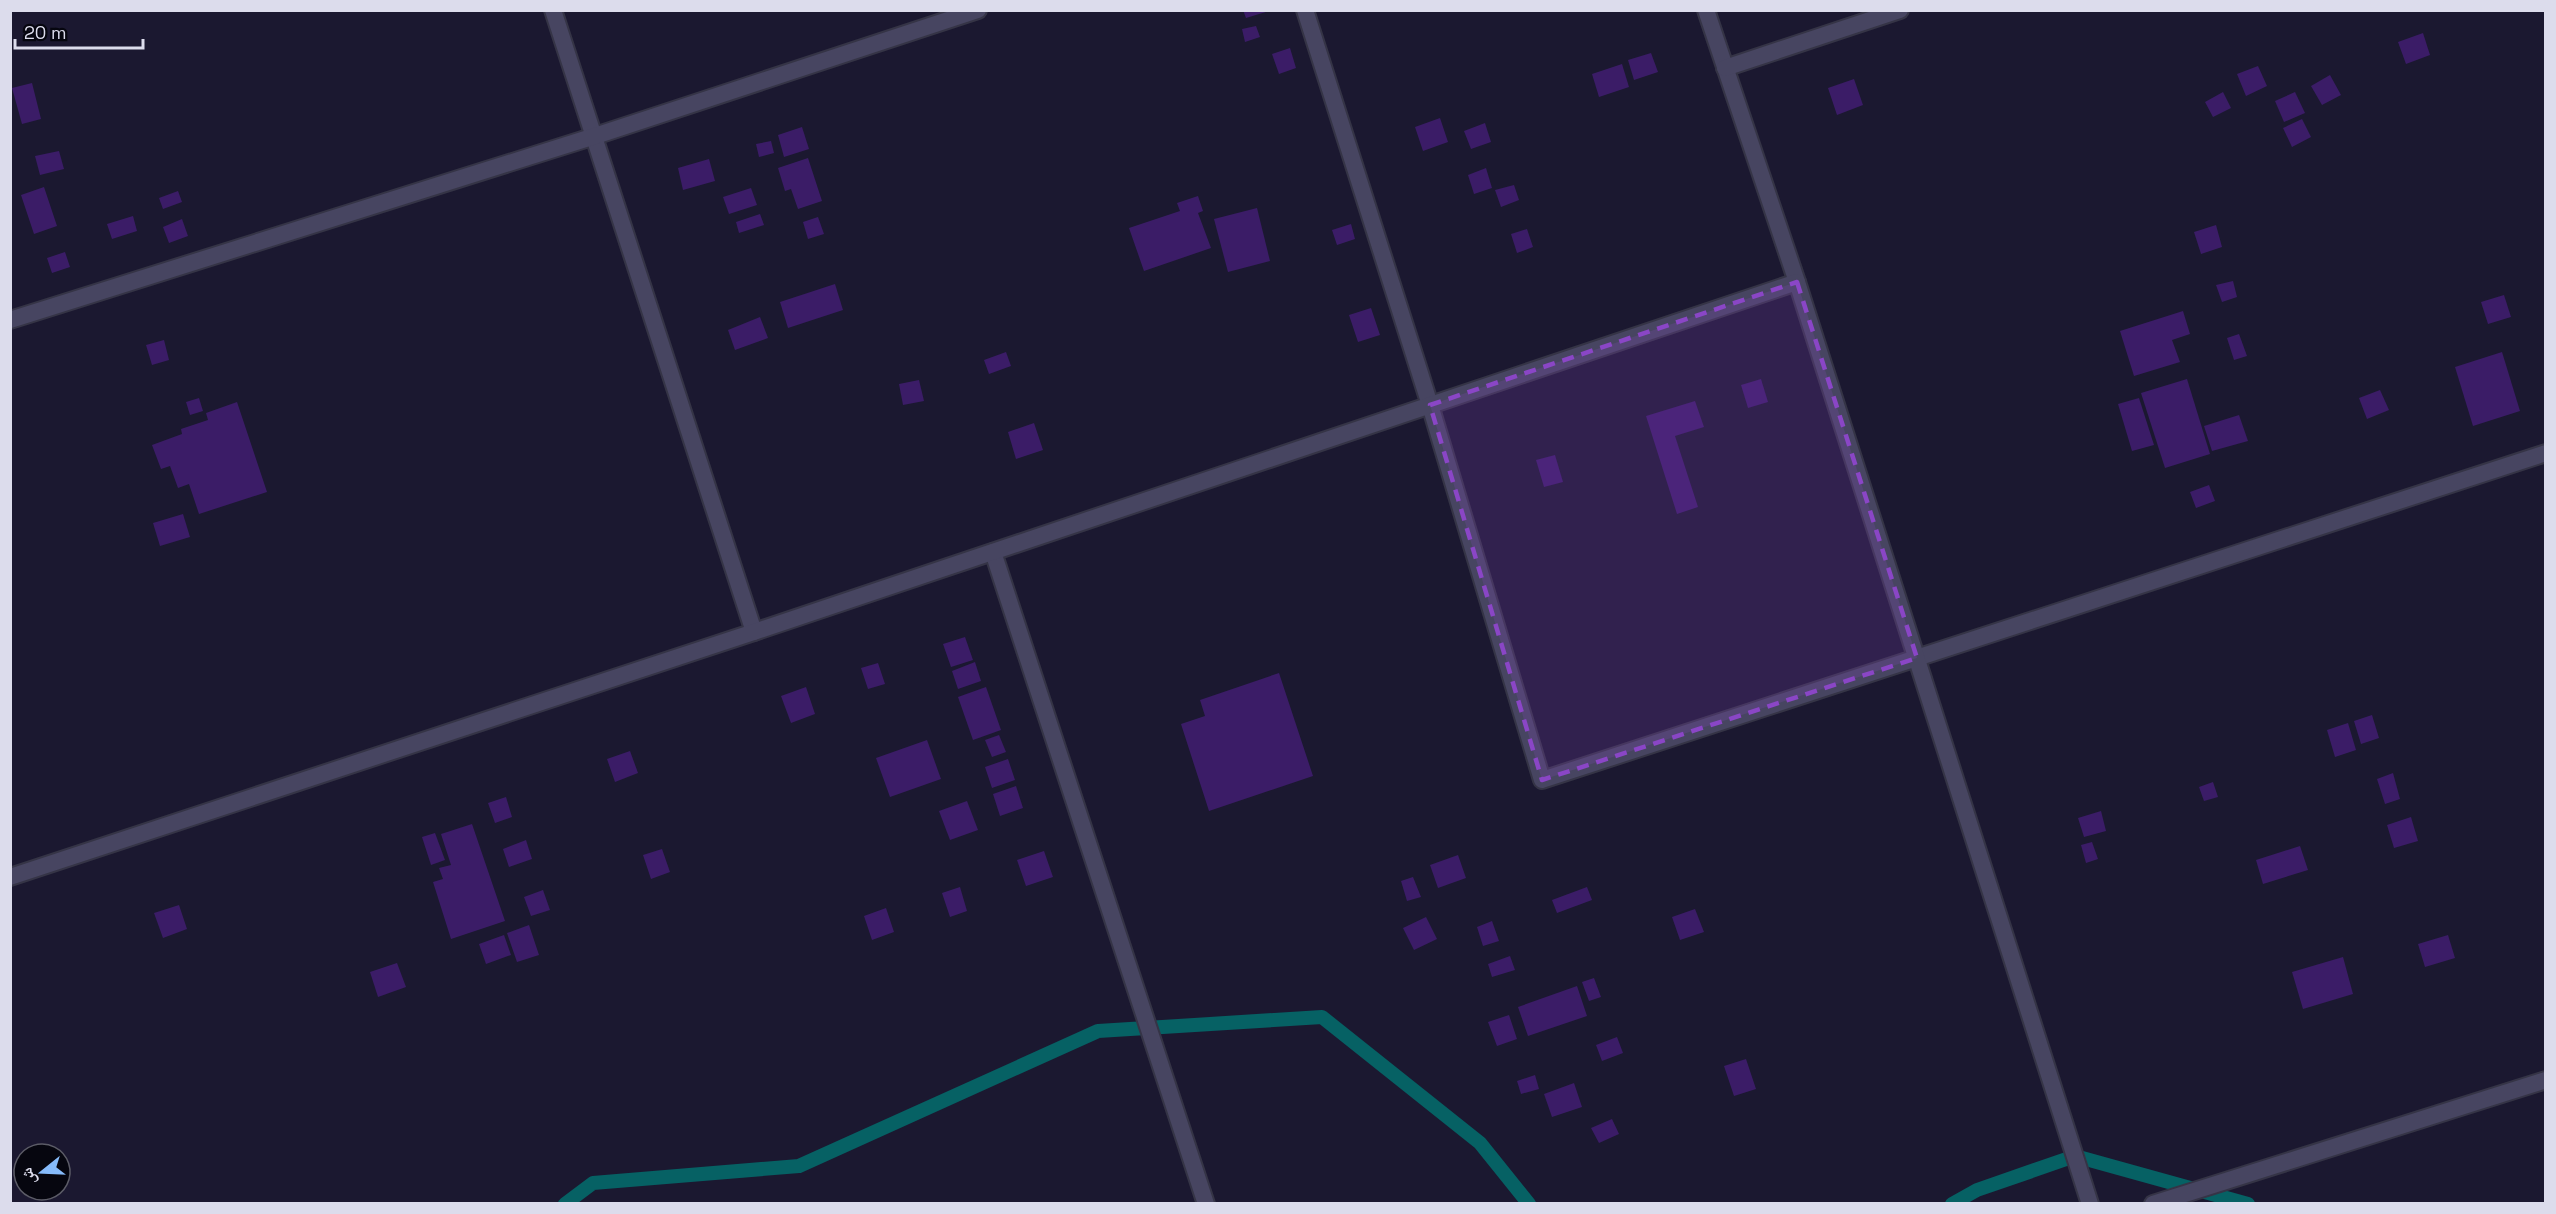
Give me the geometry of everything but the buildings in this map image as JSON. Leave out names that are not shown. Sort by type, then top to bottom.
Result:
[{"type":"street","points":[[553,10],[754,632]]},
{"type":"street","points":[[10,320],[595,136],[978,10]]},
{"type":"street","points":[[1305,10],[1430,405],[1542,780],[2546,453]]},
{"type":"street","points":[[1706,10],[1797,282],[2090,1203]]},
{"type":"street","points":[[1725,68],[1900,10]]},
{"type":"street","points":[[10,877],[754,632],[1797,282]]},
{"type":"street","points":[[993,552],[1206,1203]]},
{"type":"street","points":[[2153,1203],[2546,1080]]},
{"type":"highlighted area","points":[[1797,282],[1917,658],[1542,780],[1430,405]]},
{"type":"waterway","points":[[565,1204],[593,1183],[799,1166],[1098,1031],[1322,1017],[1480,1143],[1529,1204]]},
{"type":"waterway","points":[[1952,1204],[1977,1190],[2075,1156],[2248,1204]]}]
